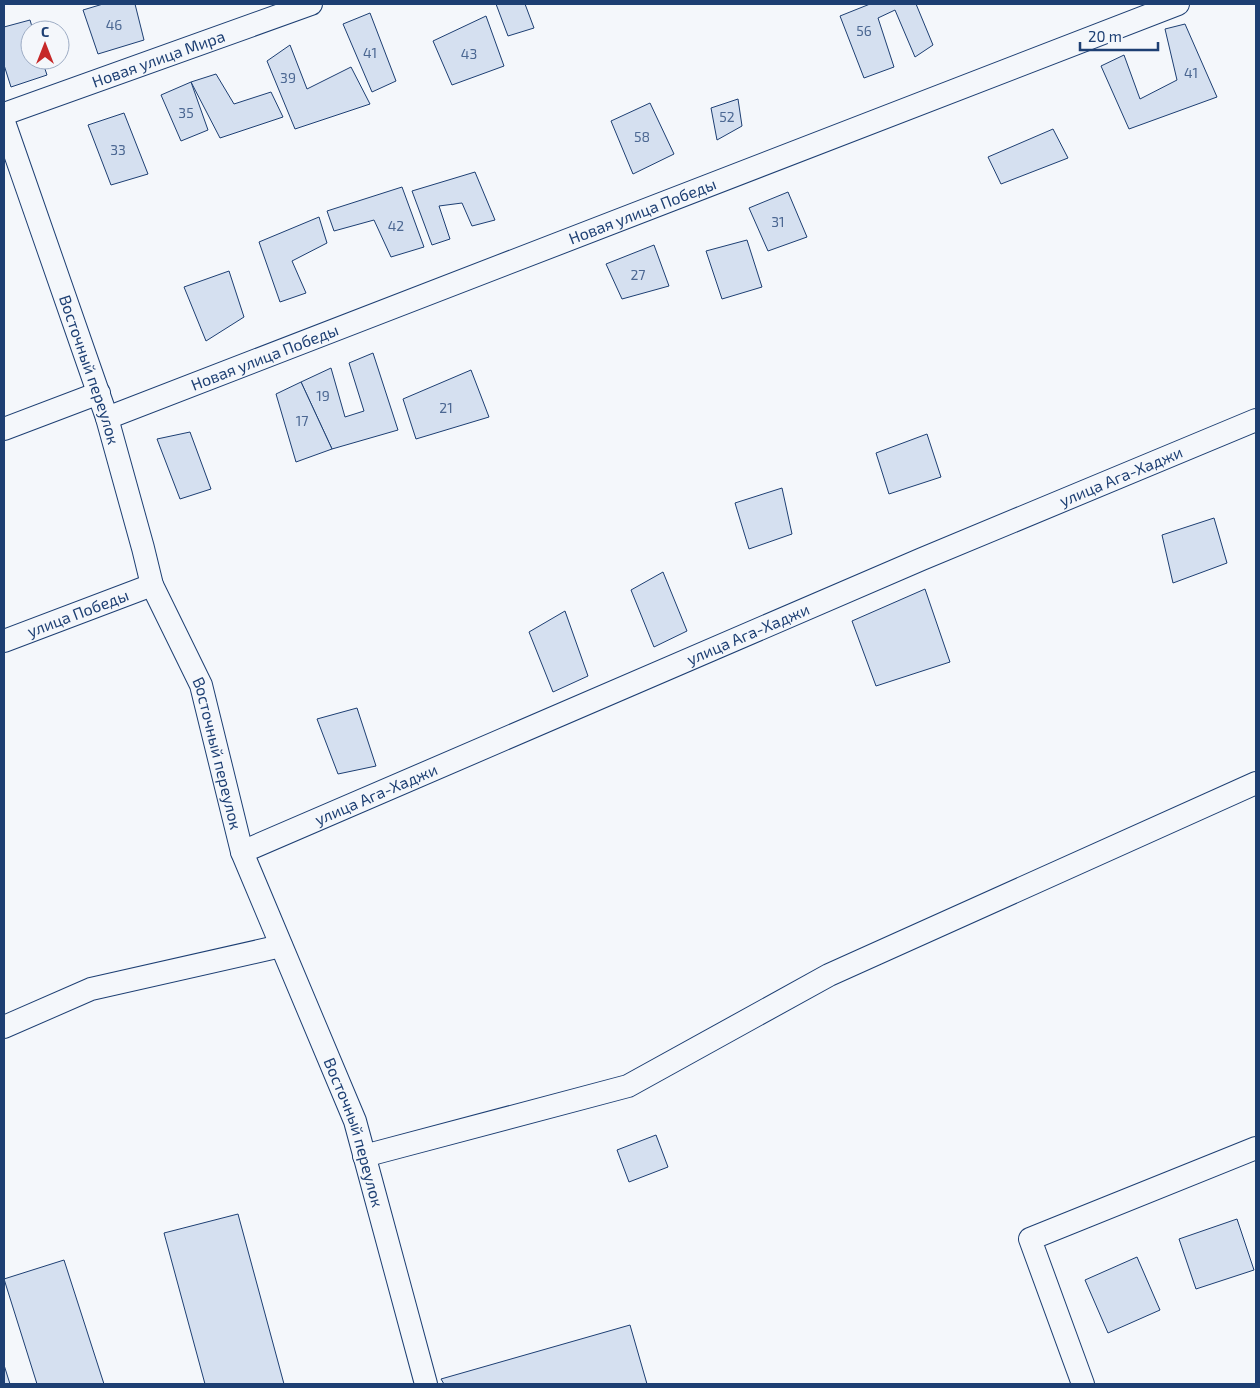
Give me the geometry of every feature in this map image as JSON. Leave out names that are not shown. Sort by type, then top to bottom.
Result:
[{"type":"street","name":"Новая улица Мира","points":[[4,114],[311,4]]},
{"type":"street","name":"Новая улица Победы","points":[[107,418],[1178,4]]},
{"type":"street","name":"Восточный переулок","points":[[4,122],[107,418],[152,585],[201,686],[242,852],[355,1121],[426,1384]]},
{"type":"street","points":[[4,429],[99,393]]},
{"type":"street","name":"улица Ага-Хаджи","points":[[242,852],[913,563],[1256,420]]},
{"type":"street","name":"улица Победы","points":[[4,641],[152,585]]},
{"type":"street","points":[[364,1156],[628,1086],[829,975],[1256,783]]},
{"type":"street","points":[[4,1027],[91,988],[281,946]]},
{"type":"street","points":[[1083,1384],[1030,1239],[1256,1148]]},
{"type":"building","points":[[103,4],[135,4],[144,40],[98,54],[83,10]]},
{"type":"building","points":[[496,4],[525,4],[534,28],[508,36]]},
{"type":"building","points":[[870,4],[916,4],[933,45],[915,57],[895,10],[878,18],[894,67],[864,78],[840,16]]},
{"type":"building","points":[[370,13],[396,81],[372,92],[343,24]]},
{"type":"building","points":[[486,16],[504,66],[452,85],[433,41]]},
{"type":"building","points":[[20,23],[20,70],[45,70],[47,75],[11,87],[4,65],[4,27]]},
{"type":"building","points":[[1185,24],[1217,97],[1129,129],[1101,66],[1124,55],[1140,99],[1177,80],[1165,29]]},
{"type":"building","points":[[290,45],[307,89],[351,67],[370,104],[295,129],[267,61]]},
{"type":"building","points":[[216,74],[234,104],[271,92],[283,117],[220,138],[191,82]]},
{"type":"building","points":[[191,82],[208,130],[181,141],[161,95]]},
{"type":"building","points":[[738,99],[742,126],[717,140],[711,108]]},
{"type":"building","points":[[650,103],[674,154],[633,174],[611,121]]},
{"type":"building","points":[[124,113],[148,174],[111,185],[88,125]]},
{"type":"building","points":[[1053,129],[1068,158],[1001,184],[988,157]]},
{"type":"building","points":[[475,172],[495,220],[472,226],[462,203],[439,206],[450,239],[432,245],[412,191]]},
{"type":"building","points":[[402,187],[424,247],[391,257],[374,220],[334,231],[327,211]]},
{"type":"building","points":[[788,192],[807,237],[768,251],[749,208]]},
{"type":"building","points":[[319,217],[327,243],[292,261],[306,293],[280,302],[259,242]]},
{"type":"building","points":[[747,240],[762,287],[722,299],[706,251]]},
{"type":"building","points":[[654,245],[669,286],[622,299],[606,264]]},
{"type":"building","points":[[229,271],[244,317],[206,341],[184,287]]},
{"type":"building","points":[[373,353],[398,430],[332,449],[301,382],[331,368],[345,417],[364,411],[349,363]]},
{"type":"building","points":[[471,370],[489,417],[416,439],[403,399]]},
{"type":"building","points":[[301,382],[332,449],[296,462],[276,394]]},
{"type":"building","points":[[190,432],[211,489],[180,499],[157,439]]},
{"type":"building","points":[[927,434],[941,477],[889,494],[876,453]]},
{"type":"building","points":[[782,488],[792,534],[749,549],[735,503]]},
{"type":"building","points":[[1214,518],[1227,563],[1173,583],[1162,535]]},
{"type":"building","points":[[663,572],[687,631],[654,647],[631,590]]},
{"type":"building","points":[[925,589],[950,662],[876,686],[852,621]]},
{"type":"building","points":[[565,611],[588,676],[553,692],[529,632]]},
{"type":"building","points":[[357,708],[376,766],[338,774],[317,719]]},
{"type":"building","points":[[656,1135],[668,1167],[629,1182],[617,1150]]},
{"type":"building","points":[[238,1214],[284,1384],[205,1384],[164,1233]]},
{"type":"building","points":[[1237,1219],[1254,1270],[1196,1289],[1179,1239]]},
{"type":"building","points":[[1137,1257],[1160,1310],[1108,1333],[1085,1280]]},
{"type":"building","points":[[64,1260],[104,1384],[37,1384],[4,1279]]},
{"type":"building","points":[[630,1325],[647,1384],[444,1384],[441,1379]]},
{"type":"building","points":[[4,1365],[10,1384],[4,1384]]}]
